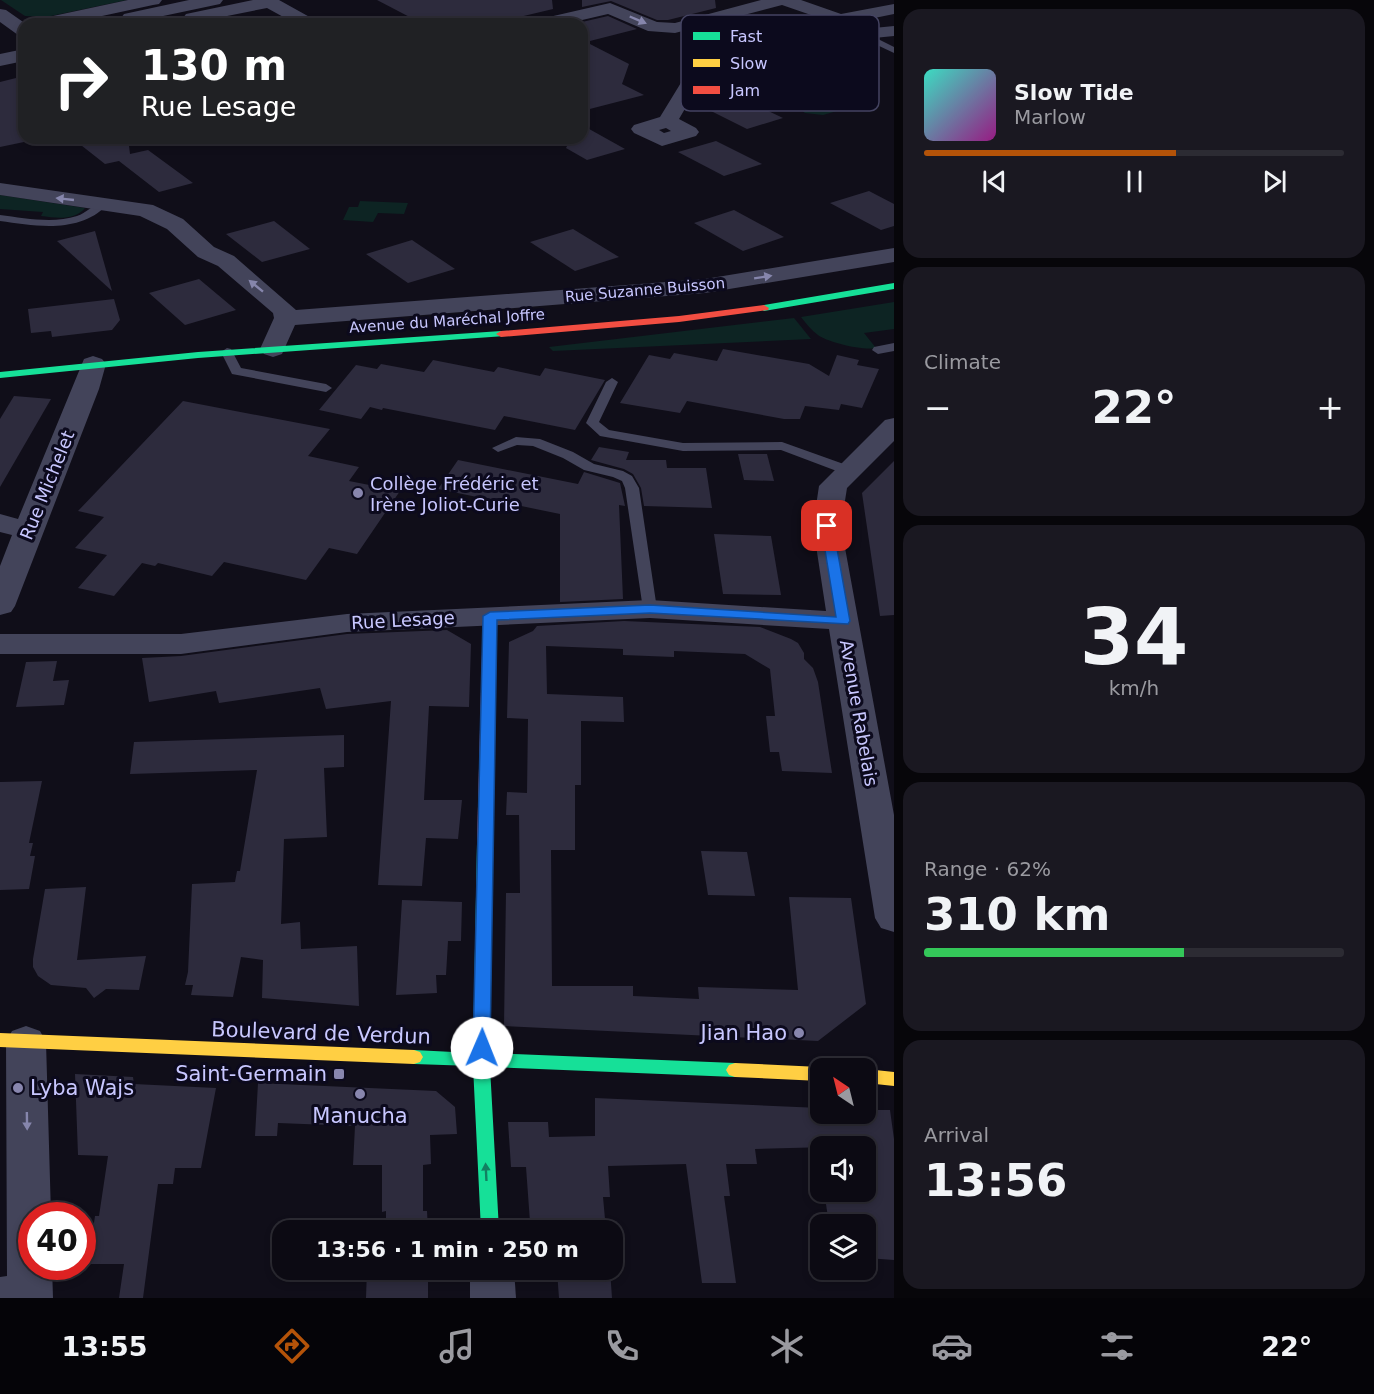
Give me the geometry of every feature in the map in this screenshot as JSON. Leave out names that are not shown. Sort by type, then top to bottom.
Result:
[{"type":"street","points":[[68,18],[153,0]]},
{"type":"street","points":[[131,18],[214,0]]},
{"type":"street","points":[[725,15],[782,0],[821,15]]},
{"type":"street","points":[[192,18],[267,1],[298,18]]},
{"type":"street","points":[[568,18],[610,8],[654,27],[681,26]]},
{"type":"street","points":[[865,15],[894,9]]},
{"type":"street","points":[[0,14],[18,26]]},
{"type":"street","points":[[879,32],[894,31]]},
{"type":"street","points":[[0,60],[18,56]]},
{"type":"street","points":[[668,121],[681,99]]},
{"type":"street","points":[[0,189],[121,205],[145,210],[175,224],[206,252],[225,261],[285,310],[286,318],[273,349]]},
{"type":"street","name":"Rue Suzanne Buisson","points":[[286,318],[705,286],[894,255]]},
{"type":"street","name":"Avenue du Maréchal Joffre","points":[[0,375],[227,352],[617,326],[792,303],[894,286]]},
{"type":"street","name":"Rue Michelet","points":[[0,606],[14,527],[86,389],[93,364]]},
{"type":"street","name":"Avenue Rabelais","points":[[894,426],[833,486],[827,526],[894,918]]},
{"type":"street","name":"Rue Lesage","points":[[0,644],[182,644],[347,623],[650,609],[843,621]]},
{"type":"street","points":[[489,1220],[481,1060],[490,616]]},
{"type":"street","points":[[13,1041],[20,1296]]},
{"type":"street","name":"Boulevard de Verdun","points":[[13,1041],[810,1074]]},
{"type":"street","points":[[876,1077],[894,1079]]},
{"type":"street","points":[[492,1280],[493,1298]]},
{"type":"lane","points":[[879,43],[894,50]]},
{"type":"lane","points":[[0,218],[41,222],[69,221],[86,216],[102,204]]},
{"type":"lane","points":[[878,350],[894,347]]},
{"type":"lane","points":[[227,352],[236,370],[326,388]]},
{"type":"lane","points":[[612,382],[592,423],[605,433],[683,447],[782,446],[847,470]]},
{"type":"lane","points":[[498,448],[516,441],[535,442],[589,466],[618,474],[627,479],[632,488],[650,609]]},
{"type":"green space","points":[[1,0],[127,0],[46,17],[25,16]]},
{"type":"green space","points":[[803,111],[837,111],[823,115]]},
{"type":"green space","points":[[0,195],[85,208],[70,217],[41,216],[43,212],[0,209]]},
{"type":"green space","points":[[360,201],[408,203],[404,214],[378,213],[373,222],[343,220],[349,207],[358,207]]},
{"type":"green space","points":[[894,302],[894,329],[864,333],[876,348],[870,349],[823,338],[815,333],[801,317]]},
{"type":"green space","points":[[794,318],[811,339],[553,351],[549,347]]},
{"type":"building","points":[[377,0],[552,0],[553,9],[515,18],[412,18]]},
{"type":"building","points":[[582,0],[715,0],[716,8],[668,20],[657,20],[611,1],[582,7]]},
{"type":"building","points":[[608,16],[637,29],[588,41],[588,21]]},
{"type":"building","points":[[588,43],[629,64],[622,84],[644,95],[588,109]]},
{"type":"building","points":[[18,78],[18,143],[0,147],[0,82]]},
{"type":"building","points":[[711,111],[768,111],[783,118],[747,129]]},
{"type":"building","points":[[588,128],[625,149],[587,160],[566,148],[568,144],[588,144]]},
{"type":"building","points":[[716,141],[762,164],[724,176],[678,152]]},
{"type":"building","points":[[80,144],[129,144],[130,154],[148,150],[193,183],[159,192],[119,161],[105,164]]},
{"type":"building","points":[[869,191],[894,204],[894,226],[881,230],[830,203]]},
{"type":"building","points":[[734,210],[784,237],[743,251],[694,223]]},
{"type":"building","points":[[274,221],[310,249],[262,262],[226,234]]},
{"type":"building","points":[[573,229],[619,257],[575,271],[530,242]]},
{"type":"building","points":[[95,231],[112,291],[57,241]]},
{"type":"building","points":[[412,240],[455,269],[408,283],[366,254]]},
{"type":"building","points":[[199,279],[236,310],[185,325],[149,293]]},
{"type":"building","points":[[114,299],[120,320],[112,330],[52,337],[51,331],[31,333],[28,309]]},
{"type":"building","points":[[723,349],[809,364],[829,376],[837,355],[859,360],[857,365],[879,369],[862,408],[841,404],[839,410],[805,406],[800,419],[784,419],[687,401],[680,413],[620,403],[649,355],[670,359],[674,353],[717,361]]},
{"type":"building","points":[[433,360],[494,372],[498,367],[540,376],[545,368],[605,380],[575,430],[504,416],[495,430],[383,408],[382,410],[370,407],[361,419],[319,410],[356,365],[377,369],[381,364],[424,372]]},
{"type":"building","points":[[14,396],[51,399],[0,487],[0,419]]},
{"type":"building","points":[[183,401],[330,429],[308,456],[359,467],[349,481],[400,491],[357,554],[329,548],[306,580],[224,562],[212,576],[158,563],[155,566],[142,563],[114,596],[78,588],[107,555],[75,548],[104,517],[78,511]]},
{"type":"building","points":[[599,447],[629,452],[626,460],[666,460],[667,468],[706,468],[712,508],[644,506],[641,488],[633,474],[624,469],[591,460]]},
{"type":"building","points":[[738,454],[767,454],[774,481],[744,480]]},
{"type":"building","points":[[458,460],[578,484],[584,472],[620,483],[625,506],[619,505],[623,599],[560,602],[560,514],[438,489]]},
{"type":"building","points":[[894,461],[894,615],[880,616],[862,493]]},
{"type":"building","points":[[714,534],[771,536],[781,595],[723,594]]},
{"type":"building","points":[[624,621],[760,627],[798,643],[804,653],[804,659],[813,668],[818,682],[832,773],[782,771],[779,752],[770,752],[766,716],[775,716],[770,669],[745,654],[674,651],[674,657],[623,655],[623,649],[546,646],[547,694],[623,697],[624,722],[581,721],[581,785],[575,785],[575,850],[551,850],[552,986],[633,986],[633,996],[699,999],[698,987],[798,990],[789,897],[851,898],[866,1004],[818,1041],[504,1026],[506,893],[520,893],[519,815],[506,815],[507,792],[527,793],[528,719],[507,718],[509,642],[533,631],[537,626]]},
{"type":"building","points":[[447,630],[471,644],[469,707],[429,706],[424,800],[462,800],[458,839],[426,838],[422,886],[378,885],[391,701],[326,709],[320,688],[219,703],[216,691],[149,702],[142,658],[181,656],[347,634]]},
{"type":"building","points":[[57,661],[53,681],[69,680],[64,705],[16,707],[26,662]]},
{"type":"building","points":[[344,735],[344,767],[324,768],[327,837],[284,839],[281,924],[300,922],[301,949],[357,946],[359,1006],[262,998],[263,960],[241,957],[233,997],[191,995],[193,985],[185,985],[188,972],[192,884],[235,882],[237,871],[240,871],[257,770],[130,774],[134,742]]},
{"type":"building","points":[[42,781],[29,843],[33,843],[30,856],[35,856],[29,889],[0,890],[0,782]]},
{"type":"building","points":[[701,851],[747,852],[755,896],[708,895]]},
{"type":"building","points":[[86,887],[77,960],[146,956],[139,990],[106,989],[94,998],[86,988],[51,985],[38,976],[33,967],[45,889]]},
{"type":"building","points":[[402,900],[462,902],[461,941],[448,941],[446,975],[436,975],[437,993],[396,995]]},
{"type":"building","points":[[75,1074],[133,1077],[134,1084],[216,1088],[201,1168],[175,1168],[173,1184],[158,1184],[143,1298],[119,1298],[124,1264],[96,1264],[96,1216],[99,1216],[108,1156],[78,1155]]},
{"type":"building","points":[[258,1083],[436,1091],[455,1107],[457,1134],[430,1135],[431,1164],[423,1165],[423,1211],[427,1211],[427,1220],[386,1220],[386,1211],[382,1212],[382,1165],[353,1165],[355,1126],[278,1123],[277,1136],[255,1136]]},
{"type":"building","points":[[595,1098],[810,1108],[810,1124],[876,1124],[876,1110],[890,1110],[894,1139],[894,1260],[876,1259],[876,1214],[827,1214],[826,1202],[876,1202],[876,1136],[810,1136],[810,1148],[755,1149],[757,1164],[726,1164],[730,1196],[724,1196],[736,1283],[702,1283],[686,1164],[608,1166],[610,1197],[603,1197],[605,1220],[530,1220],[526,1167],[511,1167],[508,1122],[548,1122],[549,1137],[595,1136]]},
{"type":"building","points":[[367,1280],[428,1280],[428,1298],[366,1298]]},
{"type":"building","points":[[558,1280],[611,1280],[612,1298],[559,1298]]},
{"type":"traffic: fast","points":[[764,308],[894,286]]},
{"type":"traffic: fast","points":[[0,375],[198,355],[501,334]]},
{"type":"traffic: fast","points":[[485,844],[481,1060],[489,1220]]},
{"type":"traffic: fast","points":[[414,1057],[735,1070]]},
{"type":"traffic: slow","points":[[0,1040],[414,1057]]},
{"type":"traffic: slow","points":[[735,1070],[810,1074]]},
{"type":"traffic: slow","points":[[876,1077],[894,1079]]},
{"type":"traffic: jam","points":[[501,334],[679,319],[764,308]]},
{"type":"traffic: jam","points":[[485,844],[490,616]]},
{"type":"place","name":"Collège Frédéric et Irène Joliot-Curie","points":[[358,493]]},
{"type":"place","name":"Jian Hao","points":[[799,1033]]},
{"type":"place","name":"Saint-Germain","points":[[339,1074]]},
{"type":"place","name":"Lyba Wajs","points":[[18,1088]]},
{"type":"place","name":"Manucha","points":[[360,1094]]},
{"type":"route","points":[[482,1048],[490,616],[650,609],[843,621],[827,526]]}]
